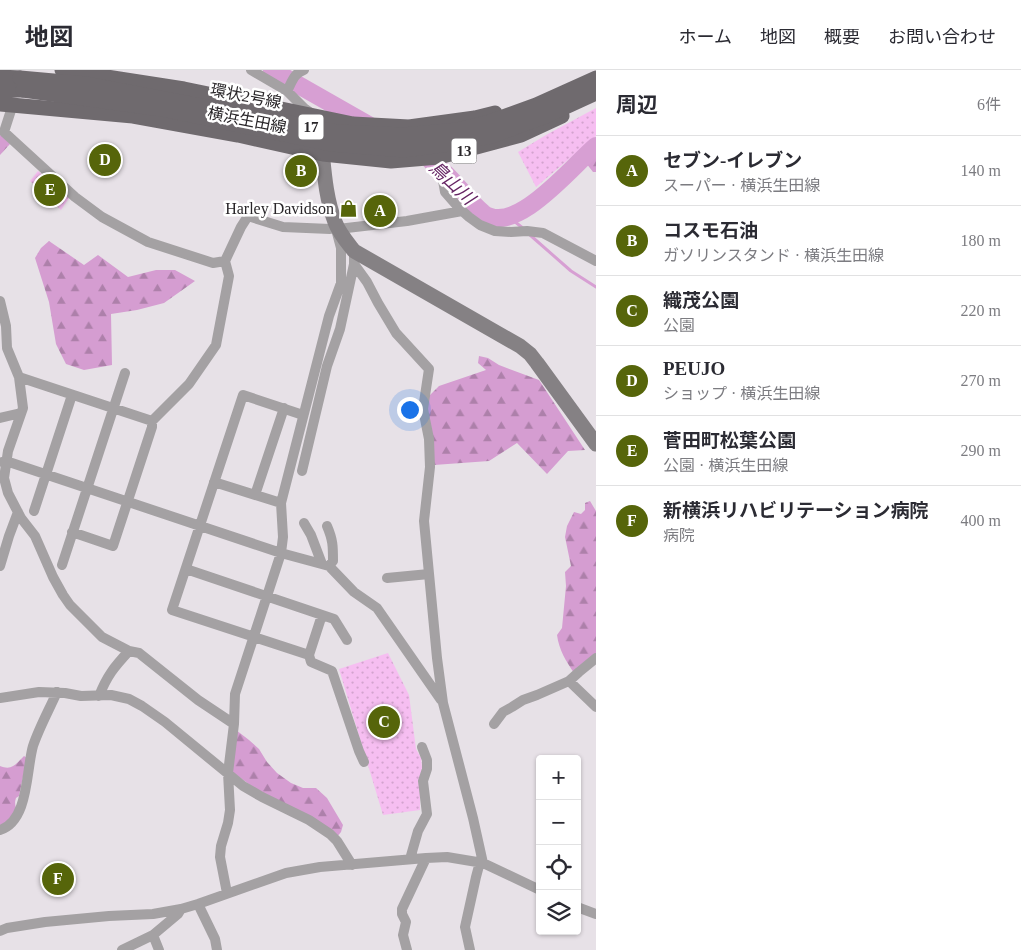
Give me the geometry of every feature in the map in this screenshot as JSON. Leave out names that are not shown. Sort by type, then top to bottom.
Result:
[{"type":"main road","name":"横浜生田線","points":[[62,70],[184,89],[353,124],[408,127],[475,118],[528,106],[596,76]]},
{"type":"main road","name":"環状2号線","points":[[0,90],[22,84],[87,84],[338,132],[404,135],[457,130],[489,122],[536,105],[596,76]]},
{"type":"main road","name":"環状2号線","points":[[0,77],[22,84],[160,108],[331,144],[404,150],[492,136],[546,116],[596,93]]},
{"type":"main road","name":"横浜生田線","points":[[7,104],[133,116],[238,135],[323,154],[391,161],[439,157],[521,135],[596,100]]},
{"type":"street","points":[[227,893],[220,857],[230,810],[228,773],[234,724],[235,694],[281,553],[283,537],[280,503],[329,316],[341,283],[341,248],[328,195],[318,117],[304,108],[287,90],[251,70]]},
{"type":"street","points":[[287,90],[299,71],[304,70]]},
{"type":"street","points":[[7,104],[2,131],[75,197],[102,217],[148,242],[213,263],[226,261]]},
{"type":"street","points":[[436,123],[445,192],[462,211],[480,225],[495,231],[543,233],[596,261]]},
{"type":"street","points":[[72,532],[113,546],[152,427],[152,421],[189,384],[216,345],[229,276],[226,261],[248,216],[283,227],[330,229],[337,226],[407,220],[462,211]]},
{"type":"street","points":[[337,226],[396,333],[429,369],[423,408],[429,439],[430,467],[424,521],[437,658],[443,703],[466,790],[482,863],[476,876],[464,927],[470,950]]},
{"type":"street","points":[[354,257],[520,346],[537,363],[596,444]]},
{"type":"street","points":[[302,471],[327,366],[340,329],[354,257]]},
{"type":"street","points":[[0,301],[6,326],[7,348],[19,377],[23,408],[3,462],[4,478],[8,493],[21,518],[35,536],[53,577],[70,605],[102,637],[129,651],[139,653],[198,700],[234,724]]},
{"type":"street","points":[[62,564],[125,374]]},
{"type":"street","points":[[19,377],[152,421]]},
{"type":"street","points":[[34,511],[72,395]]},
{"type":"street","points":[[303,415],[243,395],[172,610],[309,655]]},
{"type":"street","points":[[255,495],[284,408]]},
{"type":"street","points":[[0,418],[21,413]]},
{"type":"street","points":[[3,462],[46,474],[281,553],[325,565],[333,561],[334,544],[328,526]]},
{"type":"street","points":[[214,482],[280,503]]},
{"type":"street","points":[[0,566],[18,512]]},
{"type":"street","points":[[304,522],[325,565],[354,592],[377,608],[443,703]]},
{"type":"street","points":[[186,570],[334,619],[347,640]]},
{"type":"street","points":[[387,578],[429,574]]},
{"type":"street","points":[[322,615],[309,655],[312,662],[332,671],[364,762]]},
{"type":"street","points":[[99,696],[106,679],[129,651]]},
{"type":"street","points":[[494,724],[504,712],[523,700],[569,681],[596,658]]},
{"type":"street","points":[[569,681],[596,707]]},
{"type":"street","points":[[0,698],[39,692],[57,692],[82,696],[111,695],[129,699],[164,722],[243,786],[309,820],[330,834],[337,841],[352,865]]},
{"type":"street","points":[[0,830],[6,828],[16,818],[22,806],[33,747],[57,692]]},
{"type":"street","points":[[410,860],[418,831],[427,814],[423,781],[427,769],[427,760],[422,747]]},
{"type":"street","points":[[0,931],[7,928],[45,922],[153,914],[198,904],[286,873],[320,867],[426,858],[447,857],[482,863],[536,888]]},
{"type":"street","points":[[407,950],[403,935],[406,922],[402,914],[402,908],[426,858]]},
{"type":"street","points":[[198,904],[218,950]]},
{"type":"street","points":[[581,908],[596,914]]},
{"type":"street","points":[[122,950],[153,935],[178,914],[181,909]]},
{"type":"street","points":[[153,935],[159,950]]},
{"type":"green space","points":[[0,135],[10,144],[0,155]]},
{"type":"green space","points":[[596,154],[596,172],[593,172],[586,163]]},
{"type":"green space","points":[[49,241],[84,265],[98,255],[128,277],[156,270],[175,270],[195,281],[164,303],[111,314],[112,365],[84,370],[66,364],[56,344],[49,302],[35,258],[41,248]]},
{"type":"green space","points":[[479,356],[539,380],[585,450],[568,451],[547,474],[517,443],[489,461],[434,465],[426,399],[439,386],[486,370],[478,363]]},
{"type":"green space","points":[[590,501],[596,511],[596,655],[574,673],[561,650],[557,635],[562,628],[566,586],[565,572],[571,566],[565,537],[567,526],[574,512],[581,514],[585,510],[585,503]]},
{"type":"green space","points":[[236,730],[259,749],[277,773],[291,783],[303,788],[316,788],[327,798],[343,825],[337,837],[264,795],[231,771]]},
{"type":"green space","points":[[24,756],[27,758],[19,796],[15,800],[15,814],[10,820],[0,826],[0,766],[11,767]]},
{"type":"shaded area","points":[[596,108],[596,136],[536,187],[518,152]]},
{"type":"shaded area","points":[[38,171],[69,198],[61,210],[30,181]]},
{"type":"shaded area","points":[[388,653],[409,695],[416,749],[421,758],[422,768],[420,776],[420,810],[383,815],[339,669]]},
{"type":"waterway","name":"鳥山川","points":[[272,70],[374,128]]},
{"type":"waterway","name":"鳥山川","points":[[431,161],[445,172],[483,213],[496,218],[511,216],[527,208],[559,182],[596,146]]},
{"type":"waterway","points":[[509,217],[524,229]]},
{"type":"waterway","points":[[530,235],[571,271],[596,287]]},
{"type":"place","name":"PEUJO","points":[[105,160]]},
{"type":"place","name":"コスモ石油","points":[[301,171]]},
{"type":"place","name":"菅田町松葉公園","points":[[50,190]]},
{"type":"place","name":"Harley Davidson","points":[[348,208]]},
{"type":"place","name":"セブン-イレブン","points":[[380,211]]},
{"type":"place","name":"織茂公園","points":[[384,722]]},
{"type":"place","name":"新横浜リハビリテーション病院","points":[[58,879]]}]
